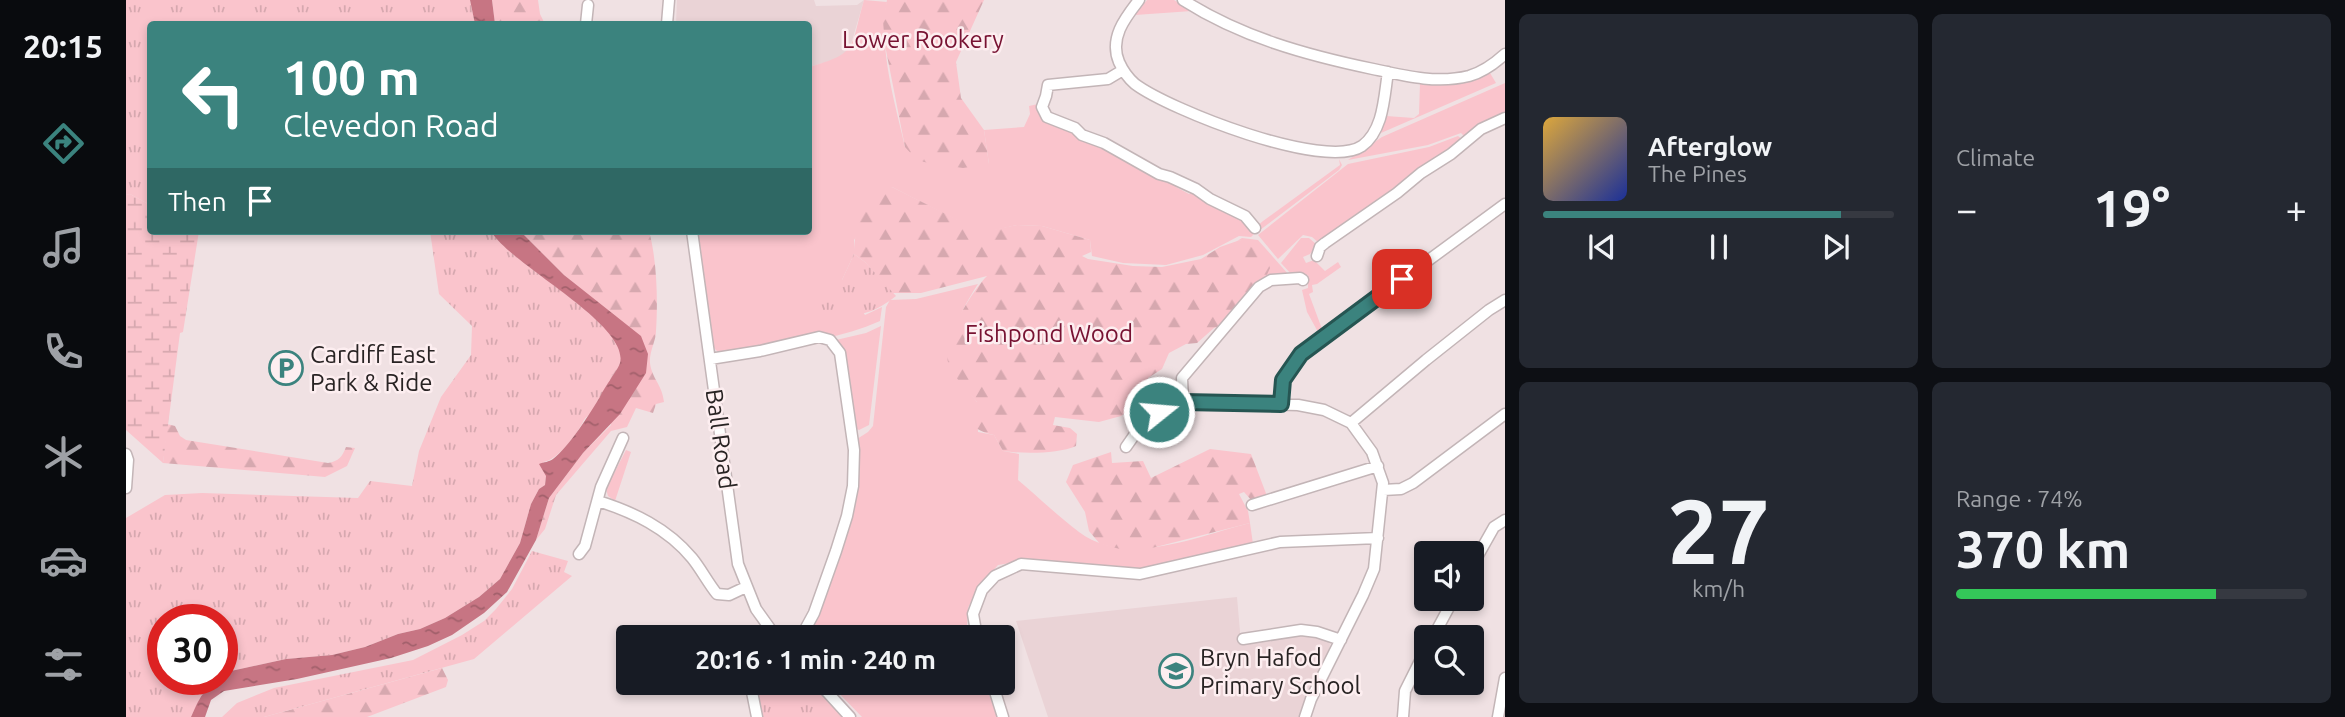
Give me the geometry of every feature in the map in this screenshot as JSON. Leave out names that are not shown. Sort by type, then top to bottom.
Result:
[{"type":"street","points":[[667,21],[669,0]]},
{"type":"street","points":[[1139,0],[1124,20],[1117,37],[1117,55],[1130,79],[1144,89],[1217,123],[1274,141],[1336,153],[1358,148],[1371,137],[1381,114],[1388,72]]},
{"type":"street","points":[[1183,0],[1221,22],[1280,46],[1331,60],[1423,79],[1457,78],[1482,72],[1505,54]]},
{"type":"street","points":[[586,21],[588,5]]},
{"type":"street","points":[[1123,70],[1108,79],[1048,85],[1042,104],[1043,112],[1047,117],[1075,128],[1082,135],[1116,149],[1159,174],[1196,189],[1210,200],[1245,216],[1255,228]]},
{"type":"street","points":[[1317,256],[1320,247],[1325,243],[1451,154],[1472,135],[1505,117]]},
{"type":"street","points":[[1281,404],[1283,380],[1301,354],[1505,204]]},
{"type":"street","name":"Ball Road","points":[[693,235],[736,553],[746,587],[766,625]]},
{"type":"street","points":[[1183,402],[1182,378],[1259,287],[1271,280],[1303,280]]},
{"type":"street","points":[[1351,423],[1447,343],[1505,300]]},
{"type":"street","points":[[710,359],[819,337],[830,340],[841,353],[854,450],[853,486],[847,516],[808,625]]},
{"type":"street","points":[[1126,447],[1150,419],[1169,406],[1183,402],[1281,404],[1324,410],[1351,423],[1363,437],[1382,477],[1376,559],[1369,581],[1311,699],[1305,717]]},
{"type":"street","points":[[1383,490],[1401,489],[1413,483],[1505,414]]},
{"type":"street","points":[[579,554],[585,546],[604,481],[623,438]]},
{"type":"street","points":[[126,454],[126,488]]},
{"type":"street","points":[[1252,505],[1378,466]]},
{"type":"street","points":[[598,501],[638,516],[674,540],[700,569],[717,594],[729,595],[746,587]]},
{"type":"street","points":[[1484,545],[1494,527],[1505,520]]},
{"type":"street","points":[[975,625],[973,614],[982,590],[995,576],[1021,564],[1140,574],[1280,542],[1378,538]]},
{"type":"street","points":[[1243,639],[1301,630],[1341,640]]},
{"type":"street","points":[[1403,717],[1405,691],[1414,673]]},
{"type":"street","points":[[1498,717],[1505,678]]},
{"type":"street","points":[[753,695],[757,717]]},
{"type":"street","points":[[830,695],[850,717]]},
{"type":"street","points":[[996,695],[1003,717]]},
{"type":"shaded area","points":[[677,0],[814,0],[816,6],[857,5],[864,0],[849,51],[838,59],[812,66],[812,21],[676,21]]},
{"type":"shaded area","name":"Bryn Hafod Primary School","points":[[1237,597],[1241,643],[1315,633],[1330,644],[1329,652],[1308,691],[1299,717],[1048,717],[1016,621]]},
{"type":"green space","points":[[126,0],[470,0],[474,21],[147,21],[147,203],[130,194],[126,195]]},
{"type":"green space","points":[[492,0],[538,0],[544,21],[495,21]]},
{"type":"green space","points":[[864,0],[887,2],[886,56],[905,147],[989,164],[984,130],[1024,127],[1030,114],[1029,106],[1038,104],[1077,136],[1104,150],[1108,149],[1130,164],[1175,182],[1176,187],[1189,194],[1196,193],[1198,197],[1242,219],[1255,233],[1251,237],[1239,236],[1203,255],[1166,265],[1123,263],[1092,256],[1090,240],[1042,226],[1017,225],[982,233],[892,187],[854,240],[854,254],[842,280],[865,315],[882,307],[880,321],[821,339],[719,353],[712,343],[697,235],[812,235],[812,66],[845,52],[854,39]]},
{"type":"green space","name":"Lower Rookery","points":[[887,0],[984,0],[956,62],[961,98],[984,130],[989,164],[963,168],[928,163],[917,160],[905,147],[885,45],[883,21]]},
{"type":"green space","points":[[1147,0],[1174,0],[1192,11],[1135,15]]},
{"type":"green space","points":[[1490,73],[1496,83],[1381,133],[1386,116],[1414,118],[1419,114],[1420,83],[1456,83],[1474,80]]},
{"type":"green space","points":[[1505,83],[1505,112],[1465,137],[1461,133],[1428,145],[1348,160],[1382,137]]},
{"type":"green space","points":[[1458,136],[1462,139],[1452,149],[1319,243],[1312,237],[1303,235],[1278,259],[1258,235],[1348,164],[1429,147]]},
{"type":"green space","points":[[1339,159],[1342,165],[1339,170],[1260,230],[1256,227],[1340,165]]},
{"type":"green space","name":"Fishpond Wood","points":[[892,187],[982,232],[1017,225],[1042,226],[1090,240],[1091,252],[1082,256],[1088,259],[1133,266],[1162,267],[1201,259],[1220,247],[1240,240],[1262,255],[1270,268],[1265,279],[1222,325],[1214,328],[1197,343],[1186,344],[1169,353],[1162,369],[1148,378],[1136,405],[1121,416],[1099,422],[1055,417],[1053,425],[1070,428],[1077,434],[1076,446],[1040,453],[1003,451],[994,435],[981,431],[973,424],[972,415],[977,402],[953,373],[947,353],[959,317],[987,276],[921,293],[892,293],[865,262],[854,254],[862,214],[870,200]]},
{"type":"green space","points":[[130,194],[147,203],[147,235],[198,235],[183,332],[180,333],[163,463],[126,430],[126,195]]},
{"type":"green space","points":[[431,235],[494,235],[520,260],[589,313],[607,331],[618,348],[620,363],[594,410],[571,440],[554,457],[543,462],[545,485],[539,489],[531,504],[520,543],[500,579],[479,597],[445,618],[420,629],[332,655],[286,659],[238,669],[238,604],[147,604],[147,695],[202,695],[191,717],[126,717],[126,518],[165,495],[202,493],[358,498],[370,481],[412,486],[419,451],[441,397],[471,355],[472,326],[439,294]]},
{"type":"green space","points":[[524,235],[650,235],[657,307],[656,335],[650,363],[664,402],[656,404],[653,413],[636,408],[627,427],[611,431],[556,495],[545,529],[536,540],[549,498],[583,453],[611,425],[593,299],[564,275]]},
{"type":"green space","points":[[1242,238],[1258,240],[1289,275],[1265,279],[1240,240],[1237,241]]},
{"type":"green space","points":[[1301,238],[1309,238],[1317,245],[1310,254],[1303,257],[1306,263],[1314,260],[1325,271],[1338,262],[1341,267],[1312,285],[1313,292],[1309,294],[1322,329],[1318,332],[1307,312],[1302,290],[1308,288],[1308,275],[1292,275],[1281,263]]},
{"type":"green space","points":[[854,254],[865,262],[896,296],[876,309],[860,314],[820,313],[815,293],[842,280]]},
{"type":"green space","points":[[978,284],[964,307],[957,326],[954,373],[977,402],[978,432],[994,435],[1003,451],[1019,454],[1018,480],[1079,532],[1098,542],[1119,548],[1140,548],[1186,541],[1250,523],[1253,544],[1137,571],[1022,561],[998,565],[977,589],[968,608],[967,625],[810,625],[845,539],[857,439],[873,426],[886,307],[890,300],[916,299]]},
{"type":"green space","points":[[881,326],[869,425],[859,430],[855,428],[836,340],[866,333]]},
{"type":"green space","points":[[167,424],[175,426],[180,436],[186,440],[328,463],[340,458],[346,447],[355,448],[347,466],[325,477],[163,463]]},
{"type":"green space","points":[[1210,449],[1251,454],[1267,496],[1252,501],[1244,492],[1239,494],[1248,511],[1250,523],[1148,549],[1124,550],[1100,544],[1089,531],[1085,512],[1066,482],[1073,465],[1111,452],[1112,463],[1143,461],[1151,478]]},
{"type":"green space","points":[[626,450],[631,452],[615,501],[608,496],[606,489]]},
{"type":"green space","points":[[532,551],[568,561],[564,572],[572,576],[474,659],[264,717],[222,717],[237,703],[274,688],[413,660],[462,635],[484,621],[496,609],[512,589]]},
{"type":"green space","points":[[442,668],[448,680],[446,687],[367,717],[264,717]]},
{"type":"green space","points":[[756,695],[822,695],[843,717],[761,717]]},
{"type":"green space","points":[[841,695],[989,695],[997,717],[862,717]]},
{"type":"water","points":[[470,0],[492,0],[495,21],[474,21]]},
{"type":"water","points":[[494,235],[524,235],[564,275],[641,336],[648,354],[646,373],[620,414],[583,453],[549,498],[536,540],[507,592],[484,613],[452,635],[428,646],[391,658],[238,689],[238,669],[286,659],[332,655],[420,629],[445,618],[479,597],[500,579],[520,543],[531,504],[539,489],[545,485],[546,476],[539,464],[553,459],[573,438],[620,363],[618,347],[607,331],[520,260]]},
{"type":"water","points":[[202,695],[218,695],[211,700],[205,717],[191,717]]},
{"type":"place","name":"Cardiff East Park & Ride","points":[[286,368]]},
{"type":"place","name":"Bryn Hafod Primary School","points":[[1176,671]]},
{"type":"route","points":[[1159,412],[1183,402],[1281,404],[1283,380],[1301,354],[1402,279]]}]
